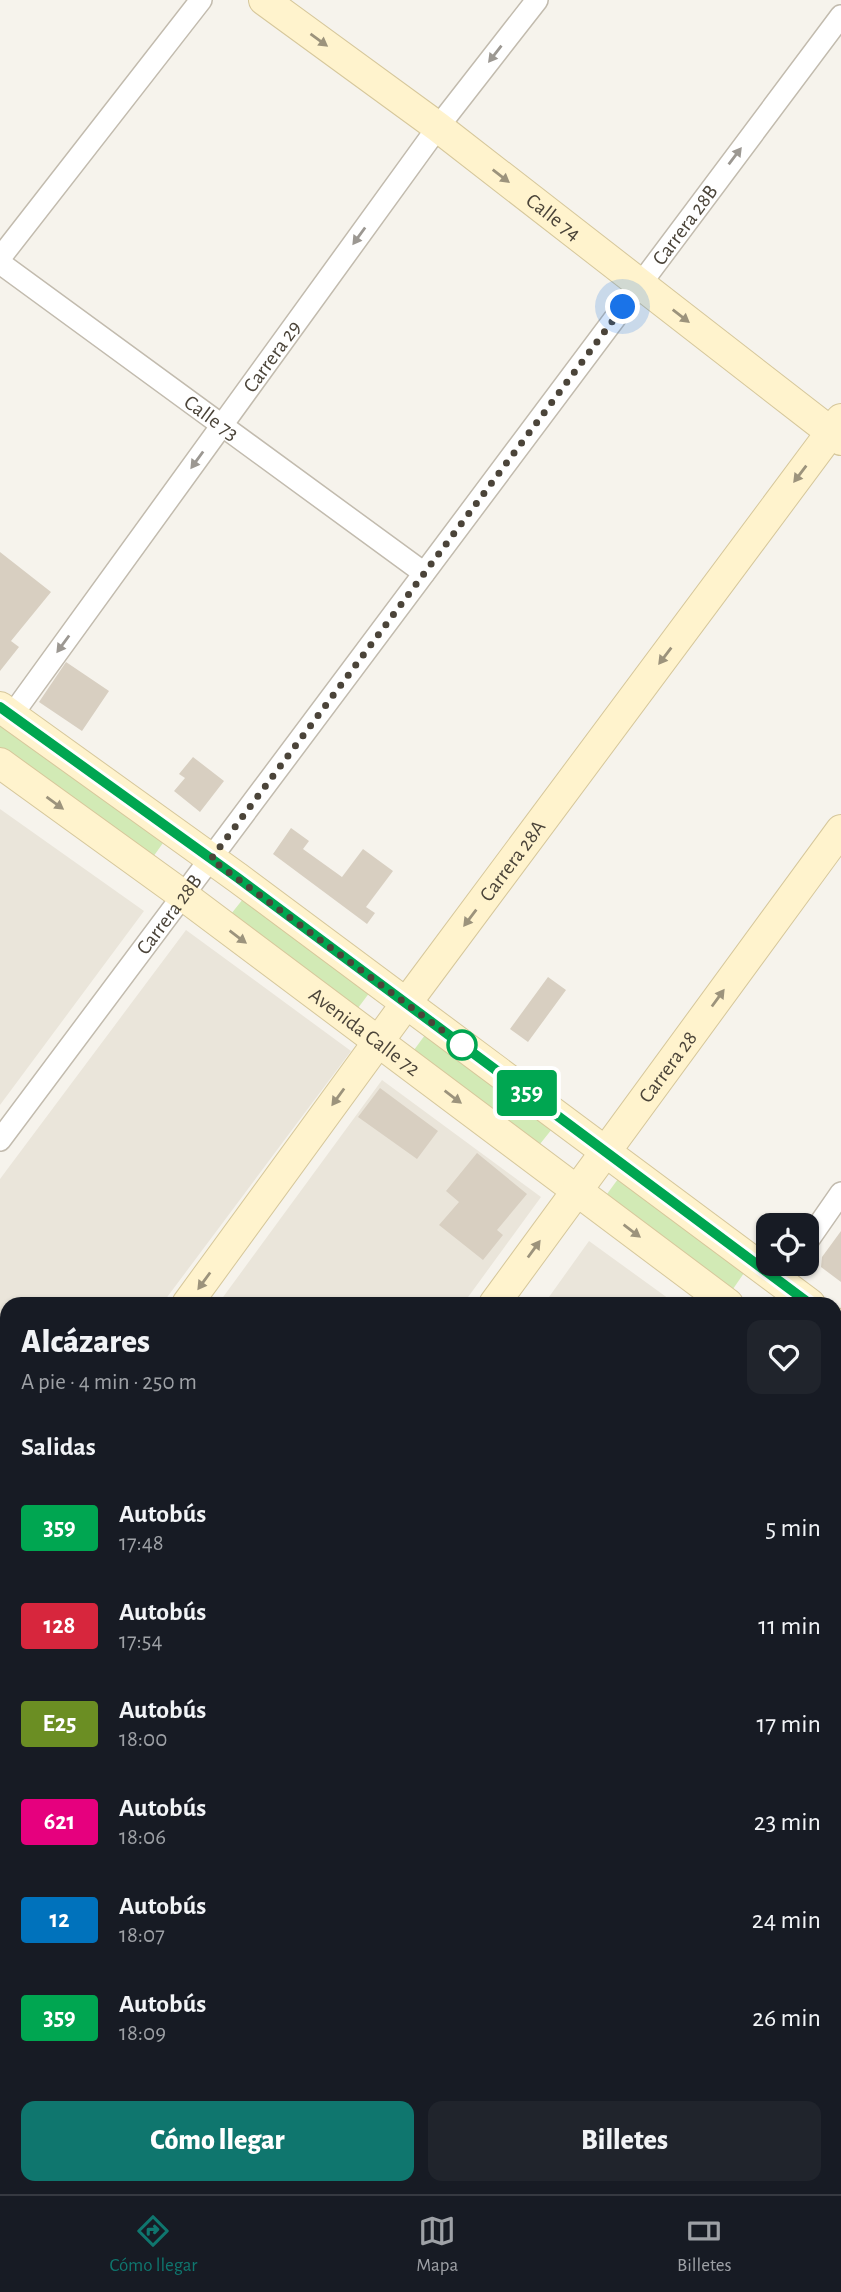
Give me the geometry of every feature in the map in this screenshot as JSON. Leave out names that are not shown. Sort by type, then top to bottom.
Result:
[{"type":"street","points":[[0,260],[201,0]]},
{"type":"street","name":"Calle 74","points":[[264,0],[438,127],[639,285],[838,430]]},
{"type":"street","name":"Carrera 29","points":[[6,711],[222,425],[438,127],[537,0]]},
{"type":"street","name":"Carrera 28B","points":[[0,1140],[841,16]]},
{"type":"street","name":"Calle 73","points":[[0,260],[424,573]]},
{"type":"street","name":"Carrera 28A","points":[[192,1297],[406,1004],[838,430]]},
{"type":"street","points":[[6,711],[211,859],[605,1152],[756,1252]]},
{"type":"street","name":"Avenida Calle 72","points":[[0,763],[184,896],[719,1297]]},
{"type":"street","name":"Carrera 28","points":[[499,1297],[841,830]]},
{"type":"street","points":[[819,1225],[841,1193]]},
{"type":"street","points":[[789,1276],[805,1297]]},
{"type":"shaded area","points":[[0,809],[144,911],[0,1105]]},
{"type":"shaded area","points":[[186,930],[351,1051],[167,1297],[0,1297],[0,1179]]},
{"type":"shaded area","points":[[382,1080],[541,1197],[468,1297],[223,1297]]},
{"type":"shaded area","points":[[589,1241],[666,1297],[549,1297]]},
{"type":"green space","points":[[0,726],[163,843],[153,857],[0,748]]},
{"type":"green space","points":[[243,899],[370,992],[358,1008],[231,914]]},
{"type":"green space","points":[[425,1035],[552,1129],[540,1144],[414,1050]]},
{"type":"green space","points":[[618,1179],[744,1273],[733,1289],[607,1194]]},
{"type":"building","points":[[0,552],[51,592],[11,641],[19,647],[0,671]]},
{"type":"building","points":[[66,662],[109,691],[82,731],[39,702]]},
{"type":"building","points":[[193,757],[224,781],[200,812],[174,791],[185,778],[179,774]]},
{"type":"building","points":[[291,828],[309,841],[303,849],[342,877],[363,849],[393,871],[366,907],[375,913],[367,924],[273,854]]},
{"type":"building","points":[[548,977],[566,990],[528,1042],[510,1029]]},
{"type":"building","points":[[380,1088],[438,1131],[417,1159],[358,1117]]},
{"type":"building","points":[[477,1153],[527,1194],[497,1230],[503,1235],[483,1260],[439,1225],[459,1202],[446,1191]]},
{"type":"building","points":[[841,1231],[841,1282],[821,1267],[822,1257]]},
{"type":"bus line","name":"359","points":[[0,707],[238,878],[801,1297]]},
{"type":"route","points":[[462,1045],[211,859],[623,307]]}]
